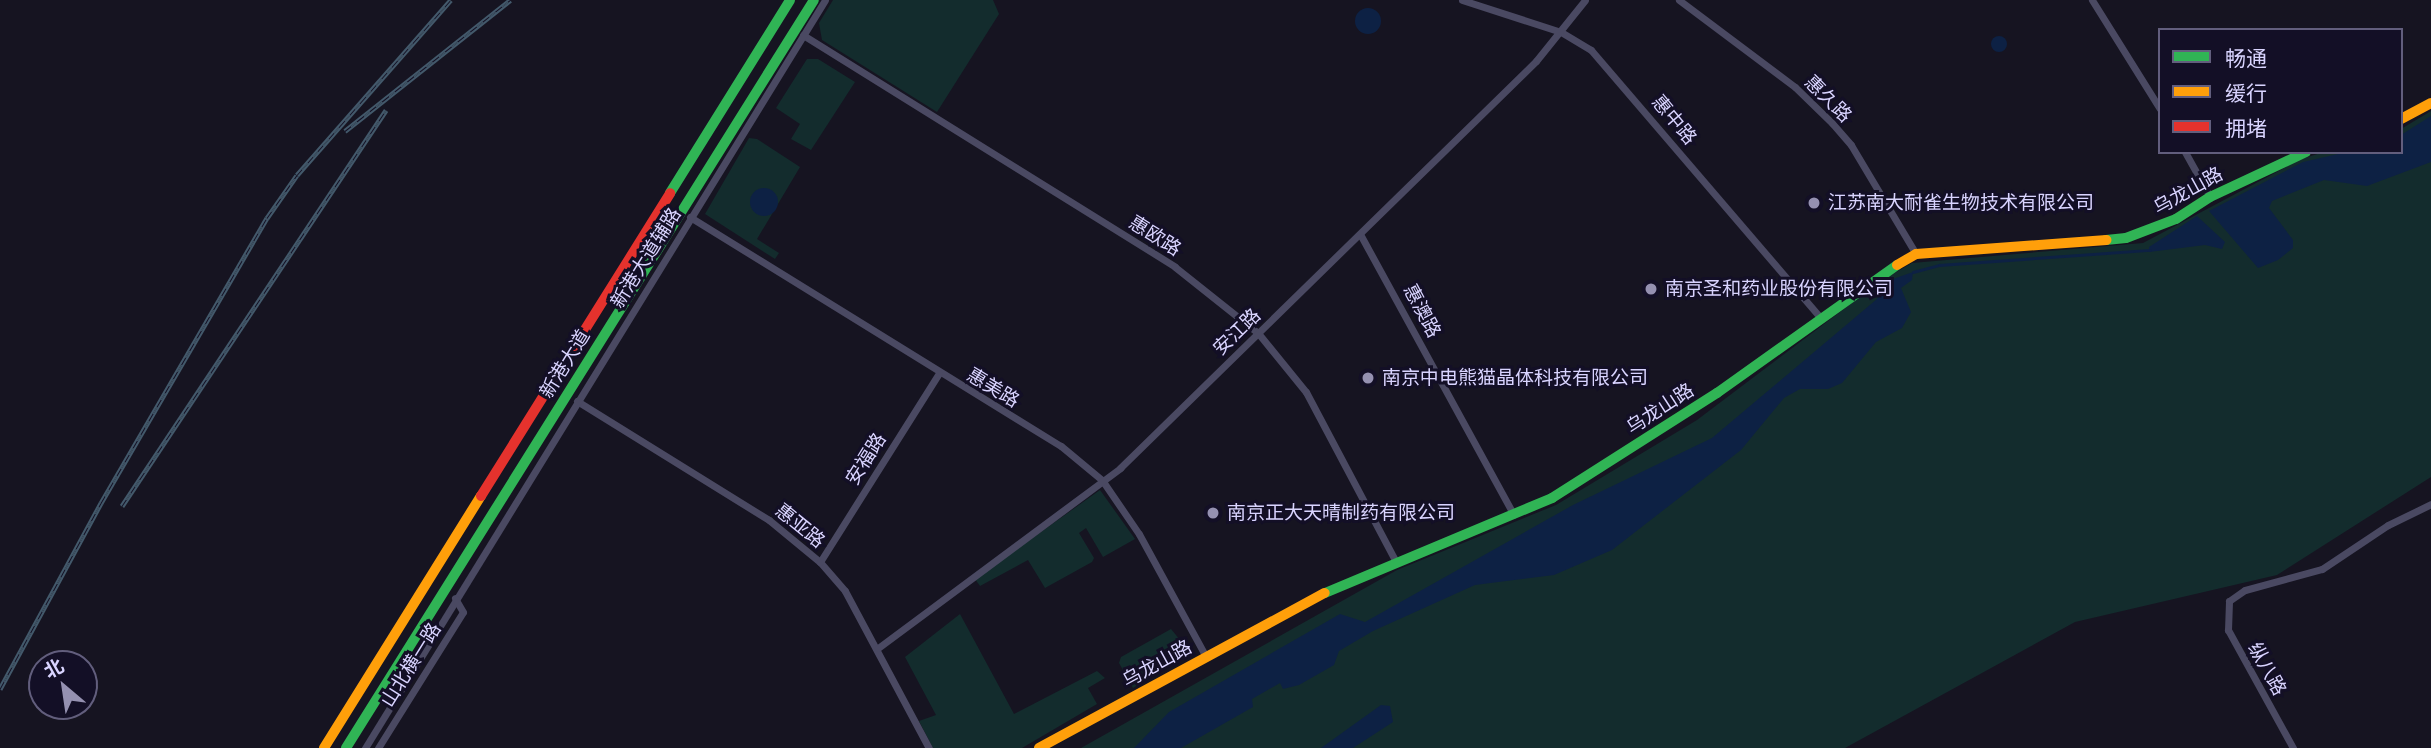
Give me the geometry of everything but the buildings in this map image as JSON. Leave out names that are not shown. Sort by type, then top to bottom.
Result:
[{"type":"main road","name":"新港大道","points":[[324,748],[790,0]]},
{"type":"main road","name":"新港大道","points":[[346,748],[814,0]]},
{"type":"main road","points":[[2403,118],[2431,103]]},
{"type":"main road","name":"乌龙山路","points":[[1039,748],[1206,657],[1395,560],[1552,498],[1717,393],[1916,254],[2126,238],[2176,219],[2210,197],[2302,154]]},
{"type":"street","name":"新港大道辅路","points":[[365,748],[825,0]]},
{"type":"street","name":"惠中路","points":[[1462,0],[1561,32],[1591,50],[1617,76],[1821,318]]},
{"type":"street","name":"安江路","points":[[878,648],[1120,468],[1360,234],[1561,32],[1585,0]]},
{"type":"street","name":"惠久路","points":[[1679,0],[1795,87],[1832,123],[1851,145],[1916,254]]},
{"type":"street","points":[[2092,0],[2158,106]]},
{"type":"street","name":"惠欧路","points":[[803,35],[1175,267],[1258,333],[1306,392],[1395,560]]},
{"type":"street","points":[[2186,154],[2210,197]]},
{"type":"street","name":"惠美路","points":[[690,217],[1061,446],[1102,480],[1139,534],[1206,657]]},
{"type":"street","name":"惠澳路","points":[[1360,234],[1514,515]]},
{"type":"street","name":"安福路","points":[[820,562],[939,373]]},
{"type":"street","name":"惠亚路","points":[[577,401],[769,520],[820,562],[845,591],[878,648],[929,748]]},
{"type":"street","name":"纵八路","points":[[2293,748],[2228,631],[2229,601],[2245,590],[2322,569],[2388,525],[2431,504]]},
{"type":"street","name":"山北横一路","points":[[378,748],[463,612],[455,598]]},
{"type":"green space","points":[[833,0],[993,0],[999,14],[937,112],[822,40],[819,23]]},
{"type":"green space","points":[[807,59],[818,59],[855,82],[811,150],[791,139],[800,124],[776,108]]},
{"type":"green space","points":[[2431,111],[2431,477],[2277,575],[2075,622],[1845,748],[1081,748],[1397,570],[1556,505],[1697,420],[1881,281],[1912,263],[2143,243],[2301,159],[2317,154],[2403,154],[2403,128]]},
{"type":"green space","points":[[749,138],[757,139],[800,167],[757,239],[779,253],[775,259],[705,214]]},
{"type":"green space","points":[[1100,490],[1135,539],[1103,557],[1086,528],[1079,533],[1094,558],[1092,562],[1045,588],[1028,560],[980,586],[975,579]]},
{"type":"green space","points":[[960,614],[1014,714],[1097,671],[1105,678],[1088,688],[1097,704],[1022,748],[933,748],[919,721],[936,715],[905,657]]},
{"type":"green space","points":[[1171,629],[1185,646],[1183,657],[1133,688],[1119,663],[1121,657]]},
{"type":"water","points":[[1368,8],[1377,12],[1381,21],[1377,30],[1368,34],[1359,30],[1355,21],[1359,12]]},
{"type":"water","points":[[1996,36],[2002,36],[2007,44],[2005,50],[1996,52],[1991,47],[1991,41]]},
{"type":"water","points":[[2431,116],[2431,162],[2367,186],[2324,180],[2272,201],[2269,208],[2293,240],[2293,248],[2278,260],[2258,268],[2209,211],[2303,162],[2338,154],[2403,154],[2403,134]]},
{"type":"water","points":[[764,188],[774,192],[778,202],[774,212],[764,216],[754,212],[750,202],[754,192]]},
{"type":"water","points":[[2197,216],[2225,242],[2222,249],[2205,245],[2149,252],[2149,247]]},
{"type":"water","points":[[1913,272],[1912,280],[1901,288],[1911,312],[1902,328],[1876,342],[1842,383],[1828,389],[1800,389],[1784,398],[1741,450],[1612,550],[1554,575],[1475,585],[1373,631],[1339,651],[1334,665],[1299,685],[1283,689],[1280,683],[1252,699],[1253,707],[1181,748],[1134,748],[1169,712],[1340,614],[1365,622],[1573,505],[1712,438],[1877,299],[1890,280]]},
{"type":"water","points":[[1381,705],[1390,706],[1393,722],[1353,748],[1321,748]]},
{"type":"waterway","points":[[1913,272],[1939,265],[2149,250]]},
{"type":"railway","points":[[0,689],[101,503],[267,218],[297,175],[451,0]]},
{"type":"railway","points":[[345,131],[510,0]]},
{"type":"railway","points":[[122,506],[386,110]]},
{"type":"traffic: fast","points":[[670,193],[790,0]]},
{"type":"traffic: fast","points":[[346,748],[814,0]]},
{"type":"traffic: fast","points":[[2106,240],[2126,238],[2176,219],[2210,197],[2302,154]]},
{"type":"traffic: fast","points":[[1325,593],[1552,498],[1717,393],[1897,265]]},
{"type":"traffic: slow","points":[[2403,118],[2431,103]]},
{"type":"traffic: slow","points":[[1897,265],[1916,254],[2106,240]]},
{"type":"traffic: slow","points":[[324,748],[481,496]]},
{"type":"traffic: slow","points":[[1039,748],[1325,593]]},
{"type":"traffic: jam","points":[[481,496],[670,193]]},
{"type":"place","name":"江苏南大耐雀生物技术有限公司","points":[[1814,203]]},
{"type":"place","name":"南京圣和药业股份有限公司","points":[[1651,289]]},
{"type":"place","name":"南京中电熊猫晶体科技有限公司","points":[[1368,378]]},
{"type":"place","name":"南京正大天晴制药有限公司","points":[[1213,513]]}]
